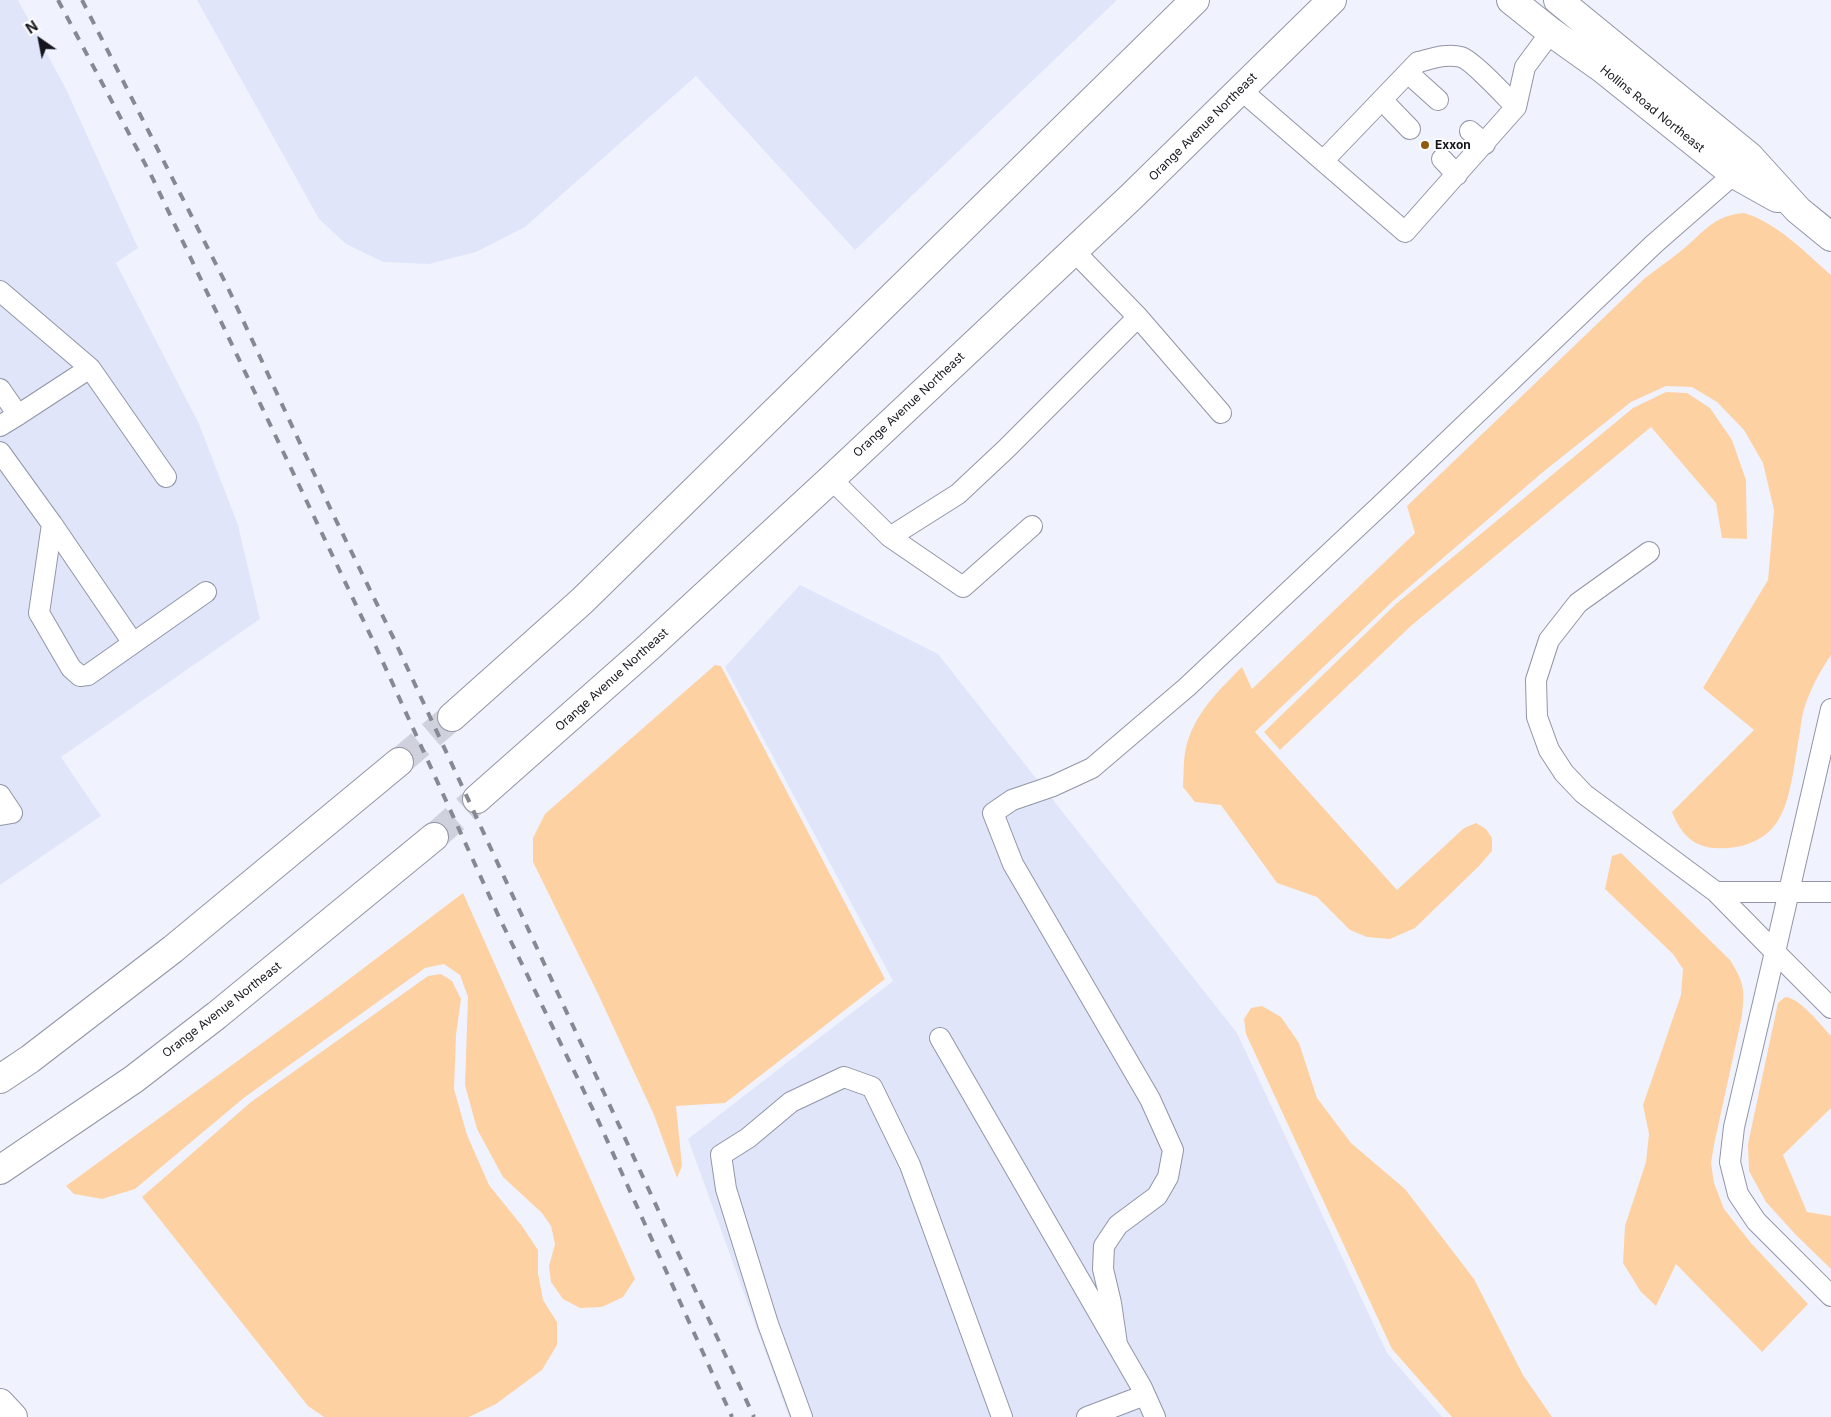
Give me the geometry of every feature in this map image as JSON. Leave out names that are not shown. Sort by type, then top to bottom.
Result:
[{"type":"main road","name":"Orange Avenue Northeast","points":[[477,799],[649,647],[1132,198],[1332,0]]},
{"type":"main road","name":"Hollins Road Northeast","points":[[1511,0],[1603,69],[1734,174],[1798,210]]},
{"type":"main road","name":"Hollins Road Northeast","points":[[1558,0],[1748,156],[1798,210],[1831,237]]},
{"type":"main road","points":[[452,717],[582,601],[1191,3]]},
{"type":"main road","points":[[0,1079],[30,1059],[173,949],[399,762]]},
{"type":"main road","name":"Orange Avenue Northeast","points":[[0,1170],[134,1079],[217,1015],[434,836]]},
{"type":"main road","points":[[0,1403],[12,1417]]},
{"type":"lane","points":[[1240,90],[1405,232],[1457,175],[1478,137],[1516,107],[1526,67],[1552,32]]},
{"type":"lane","points":[[1323,161],[1418,62],[1438,56],[1462,57],[1479,70],[1516,107]]},
{"type":"lane","points":[[1408,73],[1438,100]]},
{"type":"lane","points":[[1382,100],[1410,129]]},
{"type":"lane","points":[[1442,159],[1457,175]]},
{"type":"lane","points":[[1117,1344],[1111,1303],[1103,1269],[1104,1246],[1118,1225],[1157,1196],[1168,1177],[1174,1150],[1150,1099],[1013,864],[993,813],[1012,800],[1053,786],[1092,768],[1187,687],[1391,496],[1648,249],[1734,174]]},
{"type":"lane","points":[[1074,251],[1138,318],[1221,413]]},
{"type":"lane","points":[[0,291],[90,368],[166,477]]},
{"type":"lane","points":[[890,537],[958,494],[1138,318]]},
{"type":"lane","points":[[0,426],[90,368]]},
{"type":"lane","points":[[0,389],[18,415]]},
{"type":"lane","points":[[0,452],[52,524],[133,643]]},
{"type":"lane","points":[[831,479],[890,537],[963,587],[1032,526]]},
{"type":"lane","points":[[52,524],[39,613],[71,668],[80,676],[88,675],[206,592]]},
{"type":"lane","points":[[1649,552],[1578,603],[1549,640],[1536,680],[1537,717],[1549,750],[1564,773],[1584,794],[1716,892],[1831,1008]]},
{"type":"lane","points":[[1831,709],[1734,1127],[1730,1162],[1738,1194],[1756,1221],[1831,1296]]},
{"type":"lane","points":[[0,795],[12,812],[0,815]]},
{"type":"lane","points":[[1716,892],[1831,892]]},
{"type":"lane","points":[[940,1038],[1117,1344],[1155,1417]]},
{"type":"lane","points":[[802,1417],[768,1324],[726,1189],[721,1155],[748,1138],[791,1102],[844,1077],[872,1087],[888,1116],[910,1165],[1002,1417]]},
{"type":"lane","points":[[1087,1417],[1145,1395]]},
{"type":"shaded area","points":[[0,0],[18,0],[66,89],[138,248],[116,263],[199,424],[238,525],[260,619],[61,757],[101,816],[0,885]]},
{"type":"shaded area","points":[[197,0],[1117,0],[855,250],[696,76],[525,227],[476,252],[429,264],[383,262],[346,244],[319,219]]},
{"type":"shaded area","points":[[1744,213],[1768,223],[1801,248],[1831,275],[1831,655],[1816,680],[1804,709],[1790,787],[1780,817],[1775,825],[1761,838],[1734,847],[1715,848],[1700,845],[1688,837],[1679,826],[1672,812],[1754,730],[1703,688],[1768,580],[1774,510],[1763,463],[1744,430],[1717,402],[1692,387],[1666,386],[1631,402],[1543,472],[1393,601],[1255,732],[1397,890],[1464,828],[1476,823],[1486,829],[1492,838],[1492,851],[1415,928],[1390,939],[1367,937],[1350,930],[1317,897],[1277,883],[1221,805],[1195,802],[1183,787],[1185,753],[1194,725],[1208,704],[1242,667],[1252,689],[1415,533],[1407,506],[1645,278],[1713,223],[1727,216]]},
{"type":"shaded area","points":[[1666,392],[1687,393],[1710,408],[1732,440],[1746,480],[1747,539],[1722,538],[1716,503],[1651,427],[1412,625],[1280,750],[1264,732],[1396,604],[1633,408]]},
{"type":"shaded area","points":[[800,585],[938,654],[1237,1033],[1387,1353],[1442,1417],[789,1417],[688,1139],[893,981],[725,667]]},
{"type":"shaded area","points":[[715,665],[721,666],[885,979],[725,1103],[676,1106],[682,1166],[677,1178],[654,1115],[599,996],[533,862],[533,838],[545,814]]},
{"type":"shaded area","points":[[1621,853],[1730,960],[1741,980],[1742,1016],[1714,1145],[1711,1163],[1714,1183],[1724,1209],[1751,1243],[1808,1304],[1762,1352],[1676,1264],[1656,1306],[1641,1292],[1623,1263],[1625,1226],[1646,1162],[1649,1134],[1643,1105],[1681,995],[1683,969],[1673,954],[1605,889],[1612,856]]},
{"type":"shaded area","points":[[463,893],[635,1279],[623,1297],[602,1307],[580,1308],[563,1299],[551,1282],[549,1266],[555,1244],[551,1226],[542,1213],[503,1177],[477,1129],[465,1085],[468,997],[460,975],[444,964],[425,968],[245,1097],[135,1189],[102,1199],[74,1194],[66,1186],[328,995]]},
{"type":"shaded area","points":[[441,974],[452,981],[461,999],[456,1035],[454,1089],[467,1135],[489,1185],[522,1226],[538,1250],[538,1273],[543,1300],[557,1322],[557,1345],[542,1370],[496,1404],[469,1417],[324,1417],[308,1406],[142,1197],[251,1102],[428,976]]},
{"type":"shaded area","points":[[1785,997],[1791,998],[1803,1006],[1831,1036],[1831,1108],[1783,1155],[1807,1212],[1831,1216],[1831,1269],[1766,1202],[1749,1171],[1748,1144],[1778,1003]]},
{"type":"shaded area","points":[[1262,1006],[1281,1017],[1299,1043],[1317,1098],[1351,1143],[1405,1189],[1474,1279],[1523,1375],[1552,1417],[1452,1417],[1392,1349],[1246,1034],[1244,1019],[1251,1008]]},
{"type":"tunnel","points":[[399,762],[452,717]]},
{"type":"tunnel","points":[[434,837],[477,799]]},
{"type":"railway","points":[[58,0],[152,177],[298,483],[376,647],[499,917],[597,1118],[732,1417]]},
{"type":"railway","points":[[82,0],[228,288],[331,510],[393,637],[754,1417]]},
{"type":"place","name":"Exxon","points":[[1425,145]]}]
